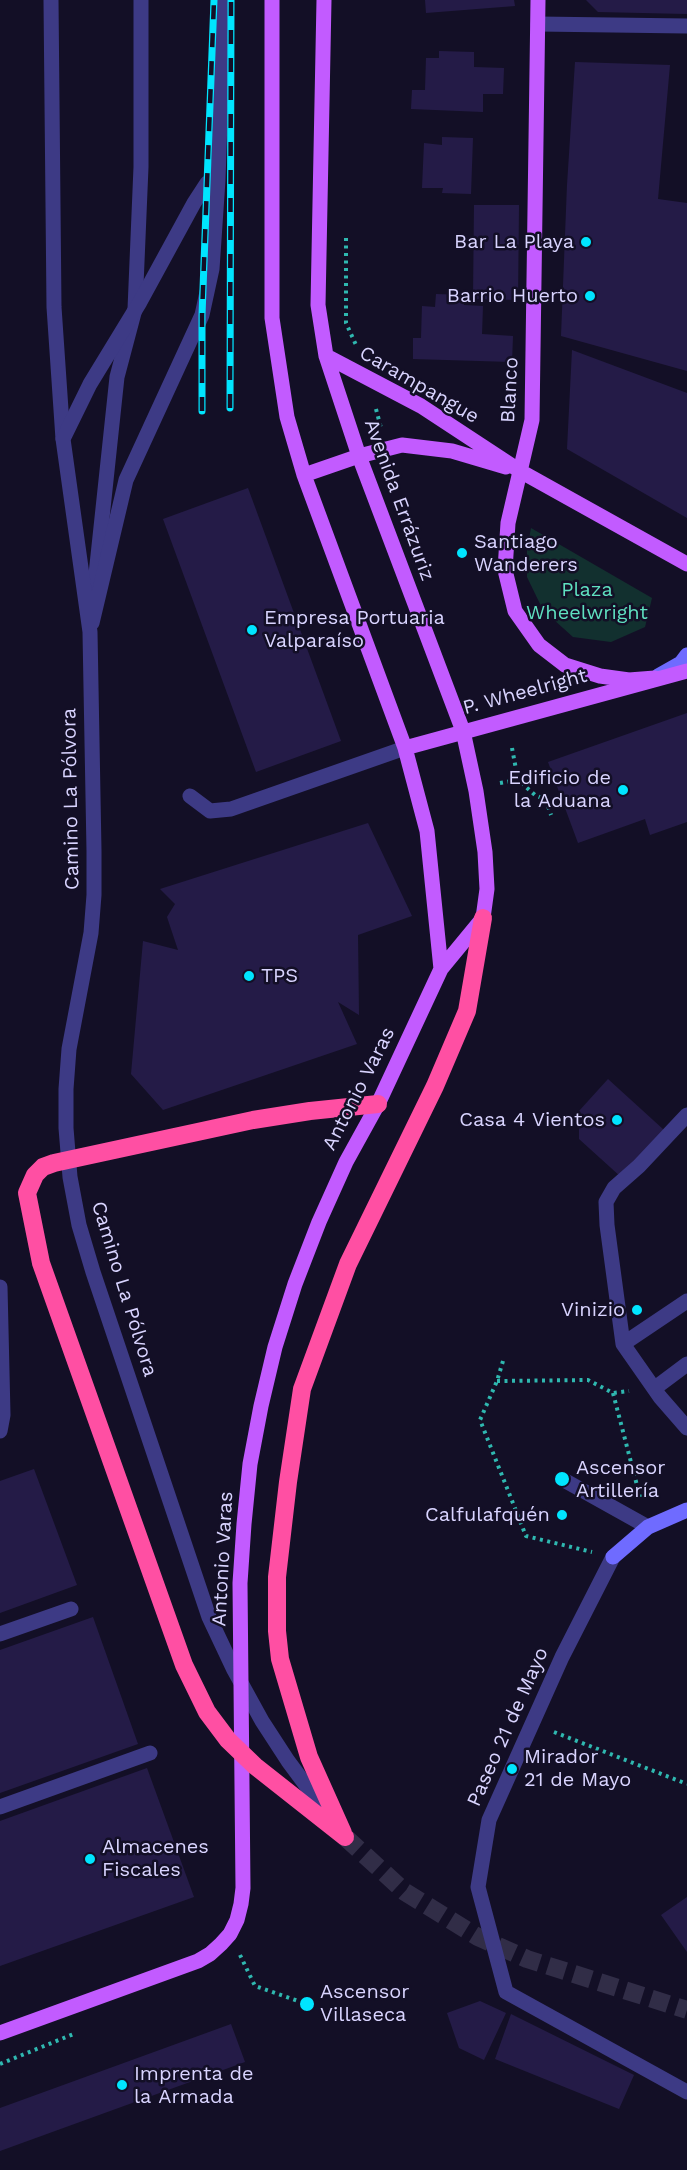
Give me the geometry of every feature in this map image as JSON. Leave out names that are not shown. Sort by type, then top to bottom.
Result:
[{"type":"highway","points":[[345,1837],[309,1757],[280,1659],[277,1631],[277,1577],[288,1482],[302,1389],[348,1264],[435,1086],[467,1011],[483,918]]},
{"type":"highway","points":[[345,1837],[255,1766],[228,1740],[207,1712],[184,1665],[42,1263],[27,1193],[35,1175],[43,1167],[253,1120],[378,1104]]},
{"type":"main road","points":[[272,0],[272,318],[288,417],[304,475],[405,748],[427,831],[441,969]]},
{"type":"main road","name":"Avenida Errázuriz","points":[[324,0],[318,305],[326,356],[359,456],[463,731],[476,791],[484,852],[487,889],[483,918]]},
{"type":"main road","name":"Blanco","points":[[538,0],[532,420],[508,523],[505,570],[514,611],[539,645],[565,665],[600,676],[629,680],[655,678]]},
{"type":"main road","name":"Carampangue","points":[[326,356],[421,406],[520,471],[687,564]]},
{"type":"main road","name":"Carampangue","points":[[304,475],[359,456],[402,445],[452,451],[520,471]]},
{"type":"main road","points":[[655,678],[687,671]]},
{"type":"main road","name":"P. Wheelright","points":[[405,748],[655,678]]},
{"type":"main road","points":[[441,969],[483,918]]},
{"type":"main road","name":"Antonio Varas","points":[[0,2033],[198,1961],[210,1954],[230,1934],[242,1904],[243,1888],[240,1583],[243,1524],[250,1464],[259,1418],[275,1347],[318,1222],[346,1162],[378,1104],[441,969]]},
{"type":"street","points":[[51,0],[54,307],[63,439],[90,632]]},
{"type":"street","points":[[90,632],[117,377],[135,309],[141,167],[141,0]]},
{"type":"street","points":[[90,632],[126,480],[202,315],[212,269],[222,61],[221,0]]},
{"type":"street","points":[[538,24],[687,26]]},
{"type":"street","points":[[63,439],[90,384],[207,183],[218,180]]},
{"type":"street","name":"Camino La Pólvora","points":[[90,632],[94,895],[91,933],[69,1049],[66,1089],[70,1177],[79,1225],[209,1617],[262,1721],[288,1761],[345,1837]]},
{"type":"street","points":[[655,678],[681,663],[687,656]]},
{"type":"street","points":[[190,796],[210,811],[231,809],[405,748]]},
{"type":"street","points":[[687,1115],[639,1166],[614,1188],[606,1202],[623,1344],[687,1428]]},
{"type":"street","points":[[0,1287],[3,1415],[0,1431]]},
{"type":"street","points":[[623,1344],[687,1301]]},
{"type":"street","points":[[655,1388],[687,1364]]},
{"type":"street","points":[[562,1479],[648,1527]]},
{"type":"street","points":[[613,1557],[648,1527],[687,1510]]},
{"type":"street","name":"Paseo 21 de Mayo","points":[[613,1557],[562,1656],[489,1820],[478,1887],[506,1992],[687,2092]]},
{"type":"street","points":[[0,1634],[71,1609]]},
{"type":"street","points":[[0,1807],[150,1753]]},
{"type":"path","points":[[373,399],[382,432]]},
{"type":"path","points":[[512,748],[518,780],[535,795],[546,800],[551,815]]},
{"type":"path","points":[[500,783],[518,780]]},
{"type":"path","points":[[503,1361],[480,1420],[526,1536],[613,1557]]},
{"type":"path","points":[[497,1381],[588,1380],[613,1393],[655,1388]]},
{"type":"path","points":[[613,1393],[648,1527]]},
{"type":"path","points":[[532,1724],[687,1784]]},
{"type":"path","points":[[230,1934],[255,1986],[307,2004]]},
{"type":"green space","name":"Plaza Wheelwright","points":[[531,528],[652,598],[645,627],[611,642],[573,637],[543,610],[527,577],[527,550]]},
{"type":"building","points":[[425,0],[514,0],[515,6],[426,13]]},
{"type":"building","points":[[586,0],[687,0],[687,14],[598,12]]},
{"type":"building","points":[[439,51],[474,52],[474,67],[504,68],[503,94],[483,94],[483,112],[411,109],[412,90],[425,90],[426,58],[439,58]]},
{"type":"building","points":[[575,62],[670,65],[658,199],[687,203],[687,371],[561,336]]},
{"type":"building","points":[[442,137],[473,138],[471,194],[442,193],[443,188],[422,188],[424,143],[442,145]]},
{"type":"building","points":[[474,205],[519,205],[518,300],[473,299]]},
{"type":"building","points":[[436,294],[465,295],[464,305],[483,306],[482,334],[513,336],[512,362],[413,359],[413,338],[421,338],[422,306],[435,307]]},
{"type":"building","points":[[572,350],[687,393],[687,518],[567,449]]},
{"type":"building","name":"Empresa Portuaria Valparaíso","points":[[248,488],[341,741],[256,772],[163,519]]},
{"type":"building","name":"Edificio de la Aduana","points":[[687,713],[687,822],[650,835],[645,819],[578,843],[548,762]]},
{"type":"building","name":"TPS","points":[[368,823],[412,916],[358,935],[359,1015],[338,1002],[357,1044],[163,1110],[131,1074],[143,941],[178,950],[167,917],[175,904],[160,889]]},
{"type":"building","name":"Casa 4 Vientos","points":[[608,1079],[664,1130],[621,1177],[579,1139],[579,1111]]},
{"type":"building","points":[[34,1469],[77,1585],[0,1613],[0,1481]]},
{"type":"building","points":[[93,1617],[138,1744],[0,1793],[0,1650]]},
{"type":"building","name":"Almacenes Fiscales","points":[[147,1768],[194,1897],[0,1966],[0,1821]]},
{"type":"building","points":[[687,1897],[687,1952],[661,1915]]},
{"type":"building","points":[[480,2001],[506,2013],[484,2060],[459,2048],[447,2013]]},
{"type":"building","points":[[511,2014],[634,2075],[619,2109],[495,2059]]},
{"type":"building","name":"Imprenta de la Armada","points":[[231,2024],[245,2062],[0,2151],[0,2108]]},
{"type":"tunnel","points":[[345,1837],[405,1892],[478,1937],[527,1959],[687,2010]]},
{"type":"railway","points":[[202,411],[202,315],[214,0]]},
{"type":"railway","points":[[230,408],[231,0]]},
{"type":"place","name":"Bar La Playa","points":[[586,242]]},
{"type":"place","name":"Barrio Huerto","points":[[590,296]]},
{"type":"place","name":"Santiago Wanderers","points":[[462,553]]},
{"type":"place","name":"Empresa Portuaria Valparaíso","points":[[252,630]]},
{"type":"place","name":"Edificio de la Aduana","points":[[623,790]]},
{"type":"place","name":"TPS","points":[[249,976]]},
{"type":"place","name":"Casa 4 Vientos","points":[[617,1120]]},
{"type":"place","name":"Vinizio","points":[[637,1310]]},
{"type":"place","name":"Ascensor Artillería","points":[[562,1479]]},
{"type":"place","name":"Calfulafquén","points":[[562,1515]]},
{"type":"place","name":"Mirador 21 de Mayo","points":[[512,1769]]},
{"type":"place","name":"Almacenes Fiscales","points":[[90,1859]]},
{"type":"place","name":"Ascensor Villaseca","points":[[307,2004]]},
{"type":"place","name":"Imprenta de la Armada","points":[[122,2085]]}]
